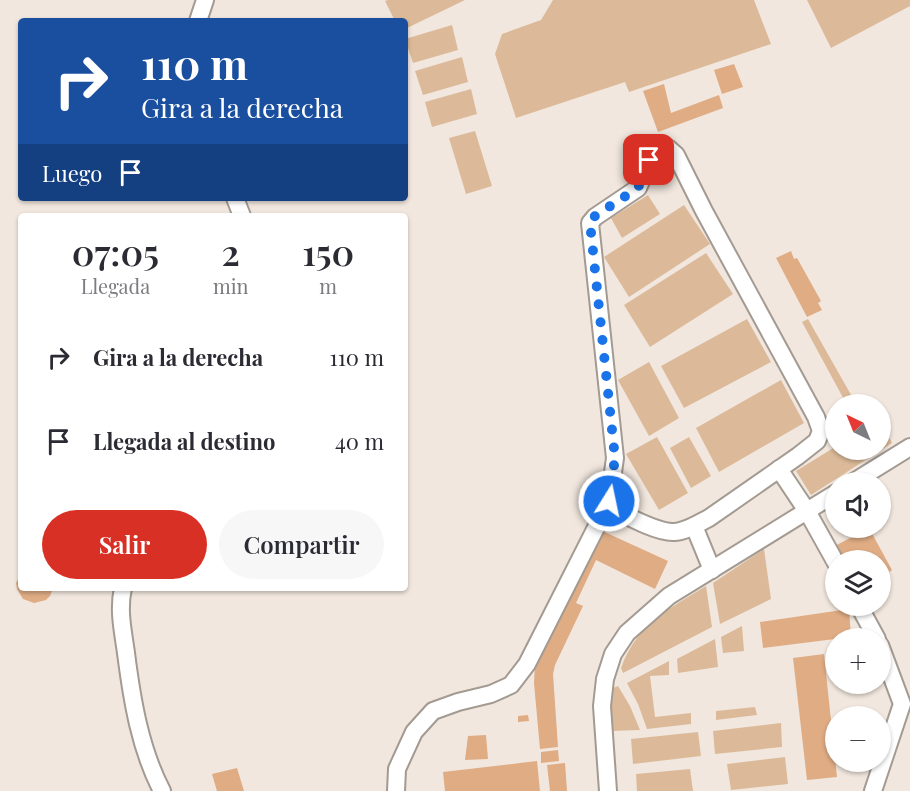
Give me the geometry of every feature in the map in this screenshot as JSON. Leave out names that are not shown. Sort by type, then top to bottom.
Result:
[{"type":"lane","points":[[199,18],[205,0]]},
{"type":"lane","points":[[396,791],[397,769],[414,732],[433,711],[491,694],[511,685],[527,664],[607,506],[614,477],[615,458],[590,223],[595,216],[638,188],[655,150],[668,148],[676,155],[816,417],[821,431],[817,441],[709,518],[694,526],[674,532],[652,527],[607,506]]},
{"type":"lane","points":[[870,472],[910,447]]},
{"type":"lane","points":[[779,469],[807,511],[829,550]]},
{"type":"lane","points":[[608,791],[602,706],[604,679],[613,654],[627,633],[669,596],[825,500]]},
{"type":"lane","points":[[694,526],[712,570]]},
{"type":"lane","points":[[123,591],[120,611],[131,689],[151,770],[162,791]]},
{"type":"lane","points":[[873,791],[906,704],[891,670]]},
{"type":"shaded area","points":[[465,0],[408,28],[408,18],[394,18],[385,1]]},
{"type":"shaded area","points":[[553,0],[754,0],[771,44],[629,92],[625,82],[516,118],[495,54],[502,34],[541,20]]},
{"type":"shaded area","points":[[807,0],[910,0],[910,6],[831,48]]},
{"type":"shaded area","points":[[452,25],[458,50],[413,63],[408,48],[408,38]]},
{"type":"shaded area","points":[[462,57],[468,82],[423,95],[415,71]]},
{"type":"shaded area","points":[[471,89],[477,114],[432,127],[425,102]]},
{"type":"shaded area","points":[[475,131],[492,186],[466,194],[449,138]]},
{"type":"shaded area","points":[[648,195],[660,214],[622,238],[611,218]]},
{"type":"shaded area","points":[[684,205],[710,244],[629,297],[604,257]]},
{"type":"shaded area","points":[[706,253],[733,294],[650,347],[624,305]]},
{"type":"shaded area","points":[[747,319],[771,362],[684,408],[661,366]]},
{"type":"shaded area","points":[[808,319],[851,394],[841,394],[802,322]]},
{"type":"shaded area","points":[[649,362],[679,418],[649,436],[618,380]]},
{"type":"shaded area","points":[[781,380],[804,423],[719,472],[696,428]]},
{"type":"shaded area","points":[[657,437],[688,493],[659,510],[626,454]]},
{"type":"shaded area","points":[[689,437],[711,476],[691,488],[670,448]]},
{"type":"shaded area","points":[[825,453],[825,460],[866,460],[847,472],[825,472],[825,486],[811,495],[796,471]]},
{"type":"shaded area","points":[[764,549],[771,599],[720,624],[713,583]]},
{"type":"shaded area","points":[[706,586],[712,627],[623,673],[621,668],[628,652],[645,628],[667,610]]},
{"type":"shaded area","points":[[742,626],[744,651],[723,653],[721,637]]},
{"type":"shaded area","points":[[715,639],[718,667],[678,673],[677,659]]},
{"type":"shaded area","points":[[669,661],[669,675],[650,676],[655,717],[691,713],[691,724],[647,729],[627,683]]},
{"type":"shaded area","points":[[618,686],[640,730],[611,731],[609,700],[611,689]]},
{"type":"shaded area","points":[[755,707],[757,715],[716,720],[716,711]]},
{"type":"shaded area","points":[[781,723],[782,747],[715,754],[713,731]]},
{"type":"shaded area","points":[[698,732],[701,756],[633,764],[631,739]]},
{"type":"shaded area","points":[[785,757],[788,784],[731,790],[727,764]]},
{"type":"shaded area","points":[[690,769],[693,791],[637,791],[636,774]]},
{"type":"building","points":[[734,64],[743,87],[722,94],[714,70]]},
{"type":"building","points":[[664,84],[671,113],[719,95],[723,108],[658,132],[643,91]]},
{"type":"building","points":[[791,251],[821,301],[818,303],[822,310],[807,317],[776,258]]},
{"type":"building","points":[[598,529],[668,561],[655,589],[596,560],[576,603],[583,606],[555,665],[553,674],[558,747],[540,749],[534,683],[535,665]]},
{"type":"building","points":[[850,538],[874,538],[881,550],[834,550],[833,547]]},
{"type":"building","points":[[18,591],[52,591],[46,600],[34,603],[23,599]]},
{"type":"building","points":[[825,613],[825,616],[850,616],[850,628],[825,628],[825,640],[763,648],[760,622]]},
{"type":"building","points":[[824,654],[825,694],[828,694],[829,706],[825,706],[825,772],[836,772],[837,777],[807,780],[793,658]]},
{"type":"building","points":[[528,715],[529,721],[518,722],[518,716]]},
{"type":"building","points":[[486,735],[488,759],[465,760],[468,736]]},
{"type":"building","points":[[558,750],[559,761],[541,763],[541,752]]},
{"type":"building","points":[[537,761],[540,791],[445,791],[443,772]]},
{"type":"building","points":[[565,763],[567,791],[550,791],[547,765]]},
{"type":"building","points":[[237,768],[244,791],[217,791],[212,774]]},
{"type":"route","points":[[609,501],[615,458],[590,223],[595,216],[638,188],[649,160]]}]
